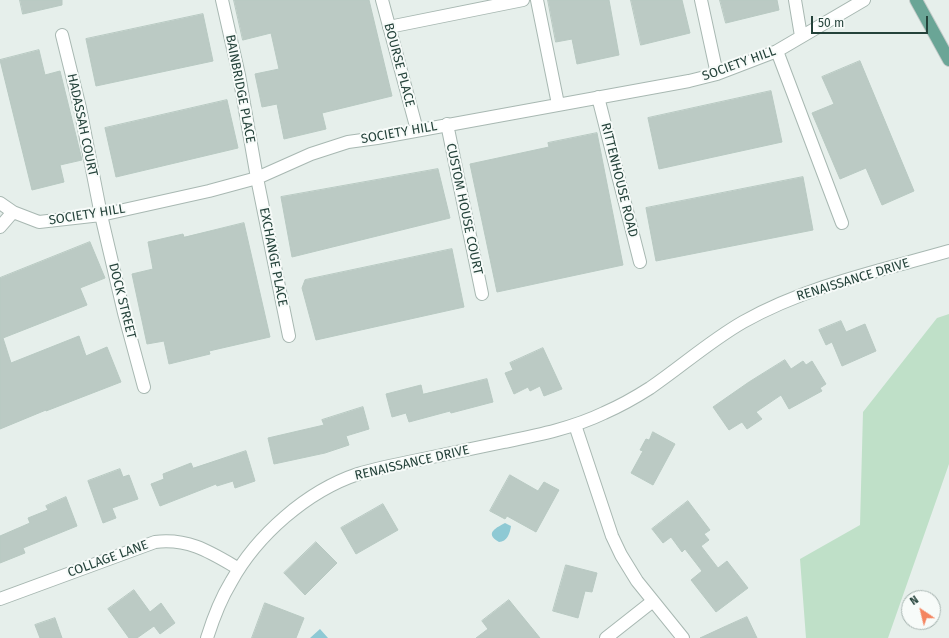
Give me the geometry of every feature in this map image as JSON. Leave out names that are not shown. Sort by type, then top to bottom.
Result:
[{"type":"main road","points":[[916,0],[949,60]]},
{"type":"street","name":"BAINBRIDGE PLACE","points":[[222,0],[239,75],[257,178]]},
{"type":"street","name":"BOURSE PLACE","points":[[382,0],[417,130]]},
{"type":"street","points":[[389,27],[523,0]]},
{"type":"street","points":[[537,0],[558,104]]},
{"type":"street","points":[[701,0],[717,74]]},
{"type":"street","points":[[795,0],[802,36]]},
{"type":"street","name":"SOCIETY HILL","points":[[0,203],[13,212],[39,222],[101,215],[209,191],[257,178],[311,154],[348,142],[689,81],[717,74],[777,51],[864,0]]},
{"type":"street","name":"HADASSAH COURT","points":[[62,35],[80,108],[101,215]]},
{"type":"street","points":[[777,51],[842,223]]},
{"type":"street","name":"RITTENHOUSE ROAD","points":[[598,98],[640,262]]},
{"type":"street","name":"CUSTOM HOUSE COURT","points":[[447,124],[482,294]]},
{"type":"street","name":"EXCHANGE PLACE","points":[[257,178],[288,336]]},
{"type":"street","points":[[0,227],[13,212]]},
{"type":"street","name":"DOCK STREET","points":[[101,215],[124,313],[144,387]]},
{"type":"street","name":"RENAISSANCE DRIVE","points":[[207,638],[223,596],[239,569],[269,532],[290,512],[324,489],[374,469],[527,437],[575,425],[604,413],[640,394],[724,334],[773,307],[835,283],[949,251]]},
{"type":"street","points":[[575,425],[616,546],[632,573],[683,638]]},
{"type":"street","name":"COLLAGE LANE","points":[[0,598],[155,542],[166,541],[189,543],[209,551],[239,569]]},
{"type":"street","points":[[606,638],[653,601]]},
{"type":"green space","points":[[949,314],[949,464],[905,590],[901,590],[901,601],[888,638],[806,638],[800,559],[860,525],[863,412],[937,318]]},
{"type":"water","points":[[505,523],[511,526],[510,531],[506,539],[499,542],[494,539],[492,533],[496,528]]},
{"type":"water","points":[[320,629],[328,638],[310,638]]},
{"type":"building","points":[[20,0],[62,0],[62,5],[23,14]]},
{"type":"building","points":[[234,0],[369,0],[392,96],[322,113],[326,129],[284,139],[277,104],[262,107],[255,74],[279,69],[271,33],[243,40]]},
{"type":"building","points":[[548,0],[609,0],[619,55],[577,64],[572,39],[556,42]]},
{"type":"building","points":[[631,0],[682,0],[690,33],[641,45]]},
{"type":"building","points":[[720,0],[777,0],[779,10],[726,23]]},
{"type":"building","points":[[203,14],[213,61],[96,86],[86,39]]},
{"type":"building","points":[[39,50],[45,75],[60,71],[82,160],[60,165],[64,182],[32,190],[0,60]]},
{"type":"building","points":[[860,61],[914,191],[882,205],[866,168],[840,179],[812,113],[834,104],[822,77]]},
{"type":"building","points":[[771,91],[782,142],[659,169],[648,118]]},
{"type":"building","points":[[227,100],[238,148],[116,177],[105,128]]},
{"type":"building","points":[[597,133],[623,265],[497,292],[470,164],[549,147],[548,143]]},
{"type":"building","points":[[438,169],[450,218],[292,257],[281,197]]},
{"type":"building","points":[[803,177],[813,230],[656,261],[646,208]]},
{"type":"building","points":[[244,223],[270,337],[209,351],[210,354],[169,364],[164,341],[147,344],[132,274],[153,269],[148,242],[183,234],[184,237]]},
{"type":"building","points":[[90,242],[105,278],[80,288],[87,305],[3,338],[11,363],[79,336],[86,356],[107,347],[121,382],[0,429],[0,278]]},
{"type":"building","points":[[452,249],[464,307],[316,340],[302,288],[305,280]]},
{"type":"building","points":[[841,321],[846,332],[865,324],[876,351],[842,366],[832,342],[826,345],[819,330]]},
{"type":"building","points":[[543,348],[562,389],[544,396],[540,386],[530,391],[528,387],[514,394],[505,373],[513,370],[510,363]]},
{"type":"building","points":[[785,360],[791,369],[803,361],[806,365],[812,361],[826,384],[820,388],[822,391],[789,409],[781,395],[756,412],[762,419],[747,429],[742,422],[729,430],[713,407],[749,382]]},
{"type":"building","points":[[487,379],[493,402],[451,413],[450,411],[409,422],[406,413],[392,417],[386,394],[421,385],[423,394]]},
{"type":"building","points":[[363,407],[369,429],[346,436],[349,445],[325,453],[274,464],[268,438],[324,425],[322,420]]},
{"type":"building","points":[[653,432],[675,444],[653,485],[631,473],[643,451],[640,450],[646,439],[649,440]]},
{"type":"building","points":[[246,451],[255,481],[235,488],[233,481],[217,486],[216,484],[160,506],[151,484],[164,479],[163,474],[191,463],[193,468]]},
{"type":"building","points":[[120,469],[123,477],[129,475],[138,499],[112,508],[116,518],[103,523],[88,481]]},
{"type":"building","points":[[510,475],[538,491],[544,482],[559,490],[536,532],[507,516],[505,519],[490,511]]},
{"type":"building","points":[[66,497],[77,526],[23,548],[25,553],[0,563],[0,536],[30,523],[28,518],[48,510],[46,506]]},
{"type":"building","points":[[688,501],[710,530],[704,534],[709,540],[701,546],[718,568],[727,561],[748,588],[716,612],[691,580],[702,571],[685,549],[682,552],[671,537],[663,543],[652,529]]},
{"type":"building","points":[[383,504],[398,530],[356,554],[341,528]]},
{"type":"building","points":[[316,542],[337,563],[305,595],[284,573]]},
{"type":"building","points":[[566,565],[597,573],[592,592],[585,591],[578,618],[553,611]]},
{"type":"building","points":[[134,590],[150,612],[161,603],[175,623],[160,634],[154,626],[137,638],[129,638],[108,609]]},
{"type":"building","points":[[509,600],[540,638],[476,638],[488,629],[482,621]]},
{"type":"building","points":[[265,603],[304,618],[296,638],[252,638]]},
{"type":"building","points":[[747,617],[757,638],[700,638],[726,626]]},
{"type":"building","points":[[55,618],[62,638],[40,638],[35,625]]}]
